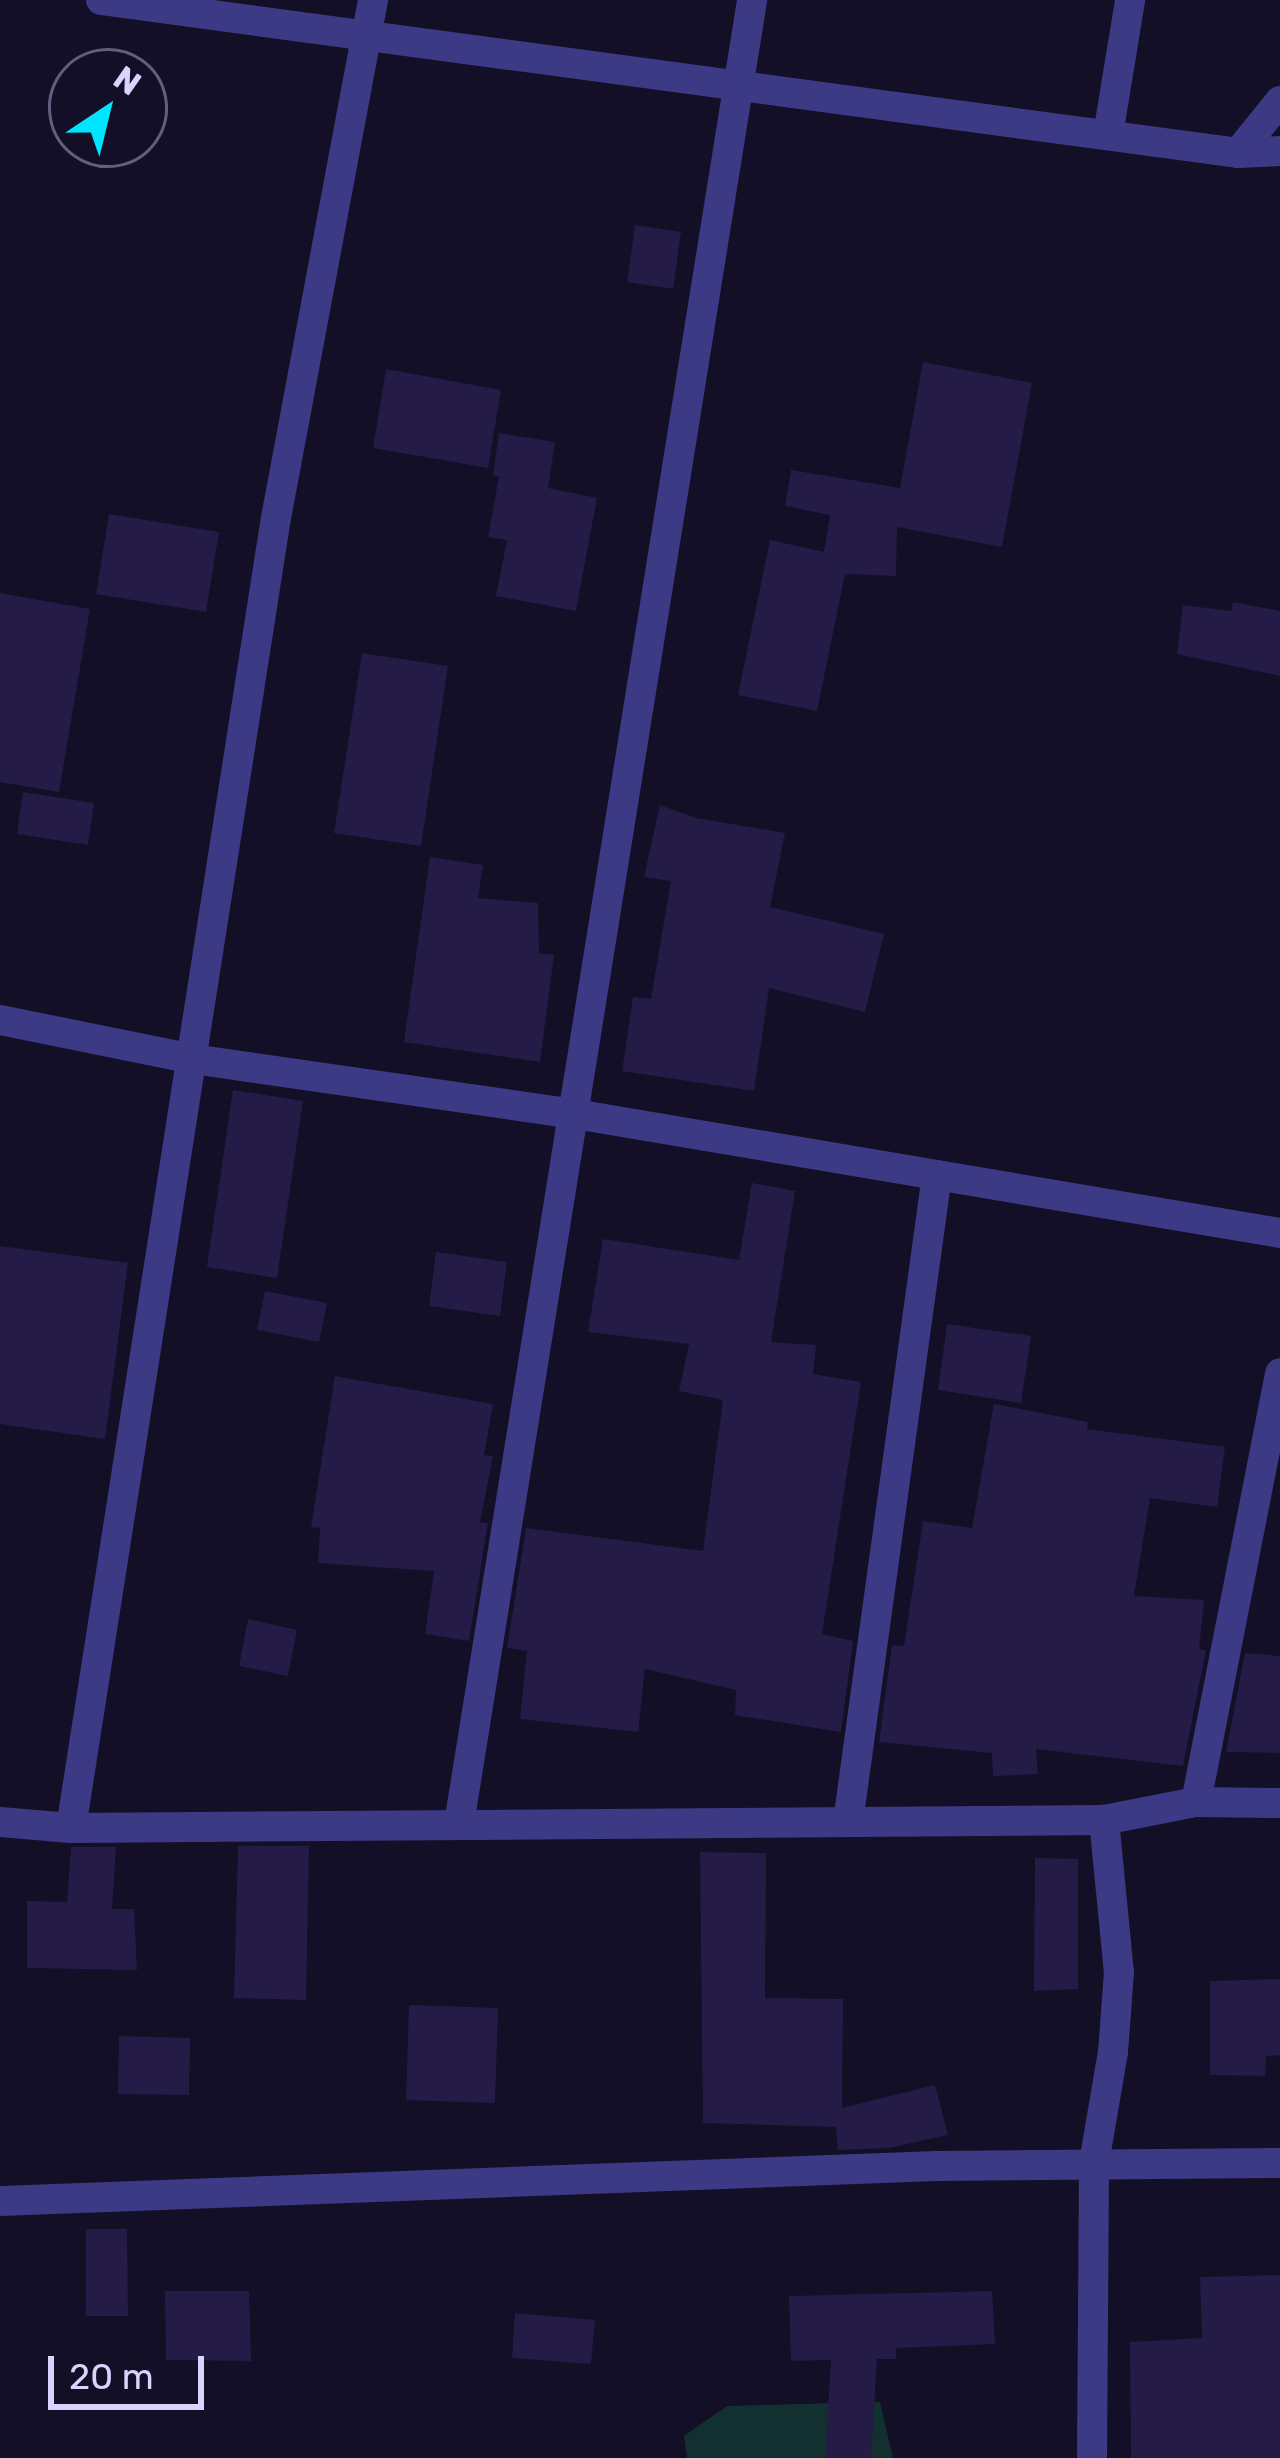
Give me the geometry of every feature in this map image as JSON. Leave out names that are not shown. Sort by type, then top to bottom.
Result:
[{"type":"street","points":[[101,0],[1238,154],[1280,151]]},
{"type":"street","points":[[70,1828],[276,518],[373,0]]},
{"type":"street","points":[[459,1824],[752,0]]},
{"type":"street","points":[[1108,135],[1130,0]]},
{"type":"street","points":[[1238,154],[1280,101]]},
{"type":"street","points":[[0,1020],[193,1059],[574,1114],[1280,1233]]},
{"type":"street","points":[[848,1822],[937,1175]]},
{"type":"street","points":[[1196,1802],[1280,1373]]},
{"type":"street","points":[[0,1822],[70,1828],[1104,1820],[1196,1802],[1280,1803]]},
{"type":"street","points":[[1092,2458],[1094,2163],[1113,2051],[1119,1973],[1104,1820]]},
{"type":"street","points":[[0,2201],[1094,2163],[1280,2163]]},
{"type":"green space","points":[[880,2402],[893,2458],[687,2458],[684,2436],[727,2406]]},
{"type":"building","points":[[635,225],[681,232],[673,289],[627,282]]},
{"type":"building","points":[[923,362],[1032,383],[1002,547],[897,527],[896,576],[845,574],[817,711],[738,695],[770,540],[824,552],[830,515],[785,506],[791,470],[900,488]]},
{"type":"building","points":[[386,369],[501,390],[488,468],[373,448]]},
{"type":"building","points":[[499,433],[555,442],[548,488],[597,498],[576,611],[496,596],[507,540],[488,537],[499,476],[493,475]]},
{"type":"building","points":[[109,514],[219,532],[206,612],[96,594]]},
{"type":"building","points":[[0,593],[90,609],[59,792],[0,782]]},
{"type":"building","points":[[1233,602],[1280,611],[1280,676],[1177,654],[1183,605],[1231,611]]},
{"type":"building","points":[[362,653],[448,666],[421,846],[334,833]]},
{"type":"building","points":[[23,792],[94,803],[88,845],[17,834]]},
{"type":"building","points":[[660,805],[696,818],[785,833],[770,907],[884,934],[865,1012],[769,988],[754,1091],[622,1071],[633,997],[651,999],[671,881],[644,877]]},
{"type":"building","points":[[430,857],[483,865],[478,898],[538,903],[539,953],[554,955],[540,1062],[404,1042]]},
{"type":"building","points":[[233,1090],[303,1101],[277,1278],[207,1267]]},
{"type":"building","points":[[752,1183],[795,1191],[771,1342],[816,1345],[813,1374],[861,1382],[822,1634],[853,1641],[841,1732],[735,1715],[736,1690],[645,1669],[638,1732],[520,1719],[527,1651],[507,1648],[526,1528],[703,1551],[723,1400],[679,1391],[689,1344],[588,1332],[603,1239],[739,1260]]},
{"type":"building","points":[[0,1246],[128,1263],[105,1439],[0,1424]]},
{"type":"building","points":[[436,1252],[507,1262],[500,1316],[429,1306]]},
{"type":"building","points":[[265,1291],[327,1303],[319,1342],[257,1330]]},
{"type":"building","points":[[947,1324],[1031,1336],[1021,1403],[938,1390]]},
{"type":"building","points":[[335,1376],[493,1404],[484,1455],[493,1456],[480,1522],[488,1523],[469,1641],[425,1634],[434,1571],[318,1563],[320,1528],[311,1527]]},
{"type":"building","points":[[994,1404],[1088,1422],[1087,1429],[1225,1447],[1217,1507],[1150,1498],[1134,1596],[1204,1600],[1199,1649],[1206,1650],[1183,1766],[1036,1749],[1038,1774],[993,1776],[992,1753],[879,1742],[892,1645],[904,1646],[923,1521],[972,1528]]},
{"type":"building","points":[[248,1619],[297,1630],[288,1676],[239,1666]]},
{"type":"building","points":[[1245,1653],[1280,1656],[1280,1753],[1226,1752]]},
{"type":"building","points":[[238,1846],[309,1846],[306,2000],[234,1998]]},
{"type":"building","points":[[71,1847],[116,1847],[112,1909],[134,1909],[137,1970],[27,1968],[27,1901],[67,1902]]},
{"type":"building","points":[[700,1852],[766,1853],[765,1998],[843,1999],[842,2108],[935,2085],[948,2135],[889,2148],[838,2150],[836,2127],[703,2123]]},
{"type":"building","points":[[1035,1858],[1078,1859],[1078,1989],[1034,1991]]},
{"type":"building","points":[[1280,1979],[1280,2055],[1266,2056],[1265,2076],[1210,2075],[1210,1981]]},
{"type":"building","points":[[409,2005],[498,2008],[495,2103],[406,2100]]},
{"type":"building","points":[[119,2036],[190,2038],[189,2095],[118,2094]]},
{"type":"building","points":[[86,2229],[127,2229],[128,2316],[86,2316]]},
{"type":"building","points":[[1280,2275],[1280,2458],[1131,2458],[1130,2342],[1202,2338],[1200,2277]]},
{"type":"building","points":[[165,2291],[249,2291],[251,2361],[166,2360]]},
{"type":"building","points":[[992,2291],[995,2344],[896,2348],[896,2359],[877,2359],[871,2458],[825,2458],[831,2360],[791,2361],[789,2296]]},
{"type":"building","points":[[515,2313],[595,2320],[591,2364],[512,2358]]}]
